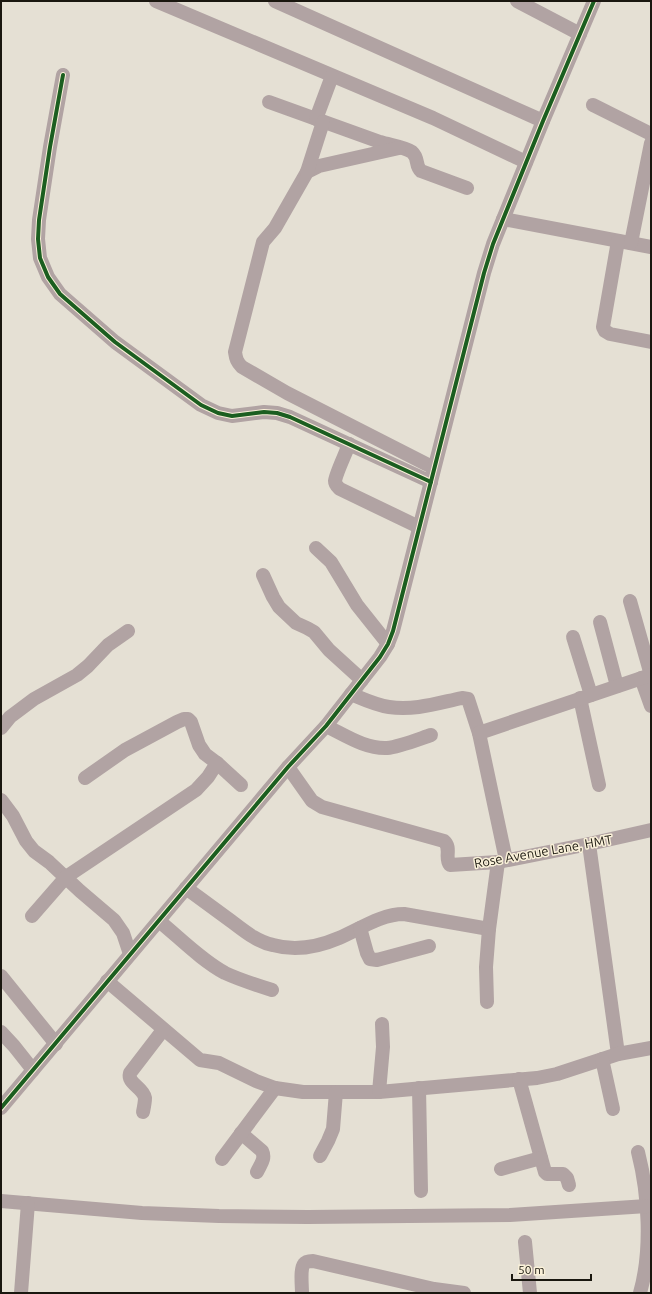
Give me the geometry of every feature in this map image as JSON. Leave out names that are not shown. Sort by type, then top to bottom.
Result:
[{"type":"street","points":[[156,1],[432,118],[526,162]]},
{"type":"street","points":[[275,1],[543,121]]},
{"type":"street","points":[[517,1],[580,34]]},
{"type":"street","points":[[1,1108],[288,767],[326,726],[388,644],[393,631],[484,273],[493,244],[594,1]]},
{"type":"street","points":[[63,75],[39,220],[38,239],[40,258],[48,278],[60,294],[115,342],[201,405],[218,413],[232,416],[264,412],[277,413],[290,417],[349,444],[432,475]]},
{"type":"street","points":[[332,76],[319,120],[307,172],[275,228],[263,242],[235,352],[237,362],[242,367],[432,475]]},
{"type":"street","points":[[269,102],[410,151],[416,156],[417,166],[421,171],[467,188]]},
{"type":"street","points":[[593,105],[651,134]]},
{"type":"street","points":[[651,143],[603,327],[605,331],[610,334],[651,342]]},
{"type":"street","points":[[307,172],[319,166],[399,148]]},
{"type":"street","points":[[503,219],[651,247]]},
{"type":"street","points":[[349,444],[337,474],[335,481],[337,486],[340,489],[419,527]]},
{"type":"street","points":[[316,548],[331,562],[357,605],[388,644]]},
{"type":"street","points":[[263,575],[279,607],[296,623],[314,632],[329,650],[362,680]]},
{"type":"street","points":[[630,601],[648,676],[651,706]]},
{"type":"street","points":[[600,622],[617,686]]},
{"type":"street","points":[[1,728],[10,717],[34,699],[88,666],[108,645],[128,631]]},
{"type":"street","points":[[573,637],[586,697],[599,785]]},
{"type":"street","points":[[479,733],[648,676]]},
{"type":"street","points":[[351,694],[377,704],[401,708],[466,698],[470,702],[479,733],[502,861],[489,929],[486,967],[487,1002]]},
{"type":"street","points":[[85,778],[125,750],[184,719],[191,722],[199,745],[205,754],[217,763],[241,786]]},
{"type":"street","points":[[326,726],[365,745],[380,748],[388,748],[432,735]]},
{"type":"street","points":[[32,916],[66,877],[196,790],[208,777],[217,763]]},
{"type":"street","name":"Rose Avenue Lane, HMT","points":[[288,767],[312,801],[322,807],[444,841],[448,847],[447,859],[450,865],[502,861],[651,830]]},
{"type":"street","points":[[1,800],[13,816],[26,841],[34,851],[66,877],[114,920],[123,933],[130,954]]},
{"type":"street","points":[[589,844],[618,1054]]},
{"type":"street","points":[[186,888],[251,935],[271,945],[295,949],[316,946],[337,939],[389,916],[404,914],[489,929]]},
{"type":"street","points":[[159,921],[204,958],[224,972],[242,981],[272,990]]},
{"type":"street","points":[[360,928],[367,954],[370,959],[377,960],[429,946]]},
{"type":"street","points":[[1,976],[56,1044]]},
{"type":"street","points":[[107,982],[200,1060],[219,1063],[256,1081],[275,1088],[303,1092],[379,1092],[538,1078],[557,1074],[618,1054],[651,1048]]},
{"type":"street","points":[[379,1092],[383,1047],[382,1024]]},
{"type":"street","points":[[143,1112],[145,1097],[142,1091],[131,1081],[129,1077],[130,1073],[163,1030]]},
{"type":"street","points":[[1,1032],[14,1046],[32,1070]]},
{"type":"street","points":[[602,1059],[613,1109]]},
{"type":"street","points":[[519,1079],[546,1172],[547,1174],[563,1174],[567,1178],[569,1185]]},
{"type":"street","points":[[222,1159],[275,1088]]},
{"type":"street","points":[[419,1088],[421,1191]]},
{"type":"street","points":[[320,1156],[333,1129],[336,1092]]},
{"type":"street","points":[[242,1133],[262,1151],[264,1155],[264,1159],[256,1172]]},
{"type":"street","points":[[638,1152],[647,1173],[646,1259],[648,1279],[640,1293]]},
{"type":"street","points":[[501,1169],[541,1158]]},
{"type":"street","points":[[1,1201],[150,1213],[219,1216],[308,1217],[510,1215],[647,1206]]},
{"type":"street","points":[[21,1293],[28,1203]]},
{"type":"street","points":[[525,1242],[530,1293]]},
{"type":"street","points":[[302,1293],[302,1270],[304,1264],[308,1261],[434,1289],[464,1293]]},
{"type":"cycle path","points":[[1,1108],[288,767],[326,726],[380,657],[388,644],[393,631],[484,273],[493,244],[594,1]]},
{"type":"cycle path","points":[[63,75],[50,147],[39,220],[38,239],[40,258],[48,277],[60,294],[115,342],[201,405],[218,413],[232,416],[264,412],[277,413],[290,417],[431,482]]}]
